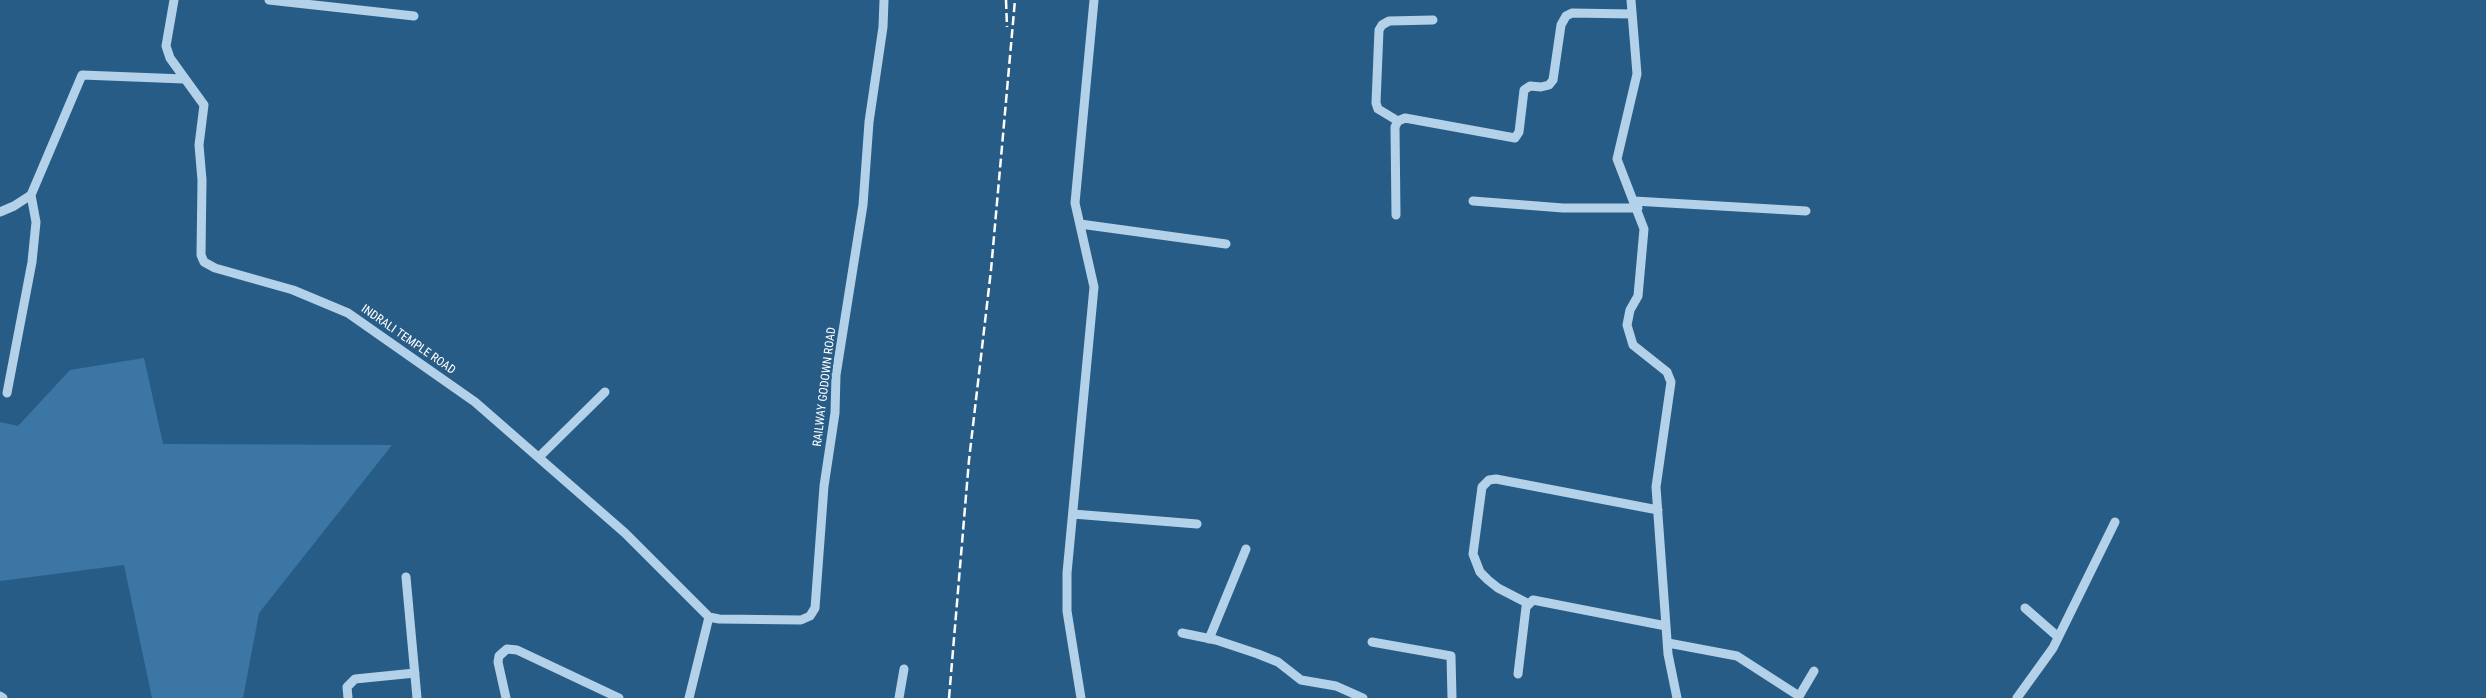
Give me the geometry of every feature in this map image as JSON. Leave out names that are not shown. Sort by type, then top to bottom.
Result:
[{"type":"street","name":"INDRALI TEMPLE ROAD","points":[[174,0],[166,46],[170,58],[204,105],[199,145],[202,180],[201,256],[204,262],[215,268],[294,290],[348,313],[476,402],[626,533],[709,617]]},
{"type":"street","points":[[269,0],[414,16]]},
{"type":"street","name":"RAILWAY GODOWN ROAD","points":[[709,617],[719,620],[801,620],[810,616],[815,608],[824,486],[835,413],[836,375],[863,205],[869,122],[883,27],[884,0]]},
{"type":"street","points":[[1081,698],[1067,611],[1067,572],[1094,287],[1075,203],[1094,0]]},
{"type":"street","points":[[1631,0],[1637,74],[1616,159],[1636,204],[1644,229],[1638,296],[1630,310],[1627,325],[1633,345],[1667,372],[1671,382],[1656,488],[1666,626],[1677,698]]},
{"type":"street","points":[[1396,215],[1395,127],[1398,121],[1405,118],[1515,138],[1519,132],[1524,90],[1530,86],[1541,87],[1549,85],[1553,80],[1561,24],[1566,16],[1572,12],[1632,14]]},
{"type":"street","points":[[1398,121],[1378,109],[1376,103],[1380,30],[1382,25],[1388,21],[1433,20]]},
{"type":"street","points":[[7,393],[32,262],[36,222],[31,195],[82,75],[184,79]]},
{"type":"street","points":[[0,212],[31,195]]},
{"type":"street","points":[[1473,201],[1562,208],[1636,204],[1806,211]]},
{"type":"street","points":[[1080,224],[1226,244]]},
{"type":"street","points":[[539,457],[605,392]]},
{"type":"street","points":[[1529,604],[1498,588],[1488,580],[1480,572],[1473,554],[1482,488],[1489,480],[1496,479],[1658,510]]},
{"type":"street","points":[[1073,514],[1196,524]]},
{"type":"street","points":[[2017,698],[2053,648],[2057,636],[2115,522]]},
{"type":"street","points":[[1209,638],[1246,549]]},
{"type":"street","points":[[406,577],[417,698]]},
{"type":"street","points":[[1518,674],[1526,607],[1536,600],[1666,626]]},
{"type":"street","points":[[2026,608],[2057,636]]},
{"type":"street","points":[[689,698],[709,617]]},
{"type":"street","points":[[1182,633],[1209,638],[1278,662],[1301,680],[1336,686],[1363,698]]},
{"type":"street","points":[[1372,642],[1451,656],[1452,698]]},
{"type":"street","points":[[1668,644],[1737,656],[1799,697],[1814,671]]},
{"type":"street","points":[[506,698],[498,662],[500,656],[508,649],[517,650],[619,698]]},
{"type":"street","points":[[900,698],[904,669]]},
{"type":"street","points":[[348,698],[347,687],[355,679],[415,673]]},
{"type":"shaded area","points":[[144,358],[163,444],[392,445],[259,613],[243,698],[152,698],[124,565],[0,581],[0,422],[18,426],[70,370]]},
{"type":"railway","points":[[1006,0],[1007,27]]},
{"type":"railway","points":[[949,698],[969,460],[991,270],[1015,0]]}]
